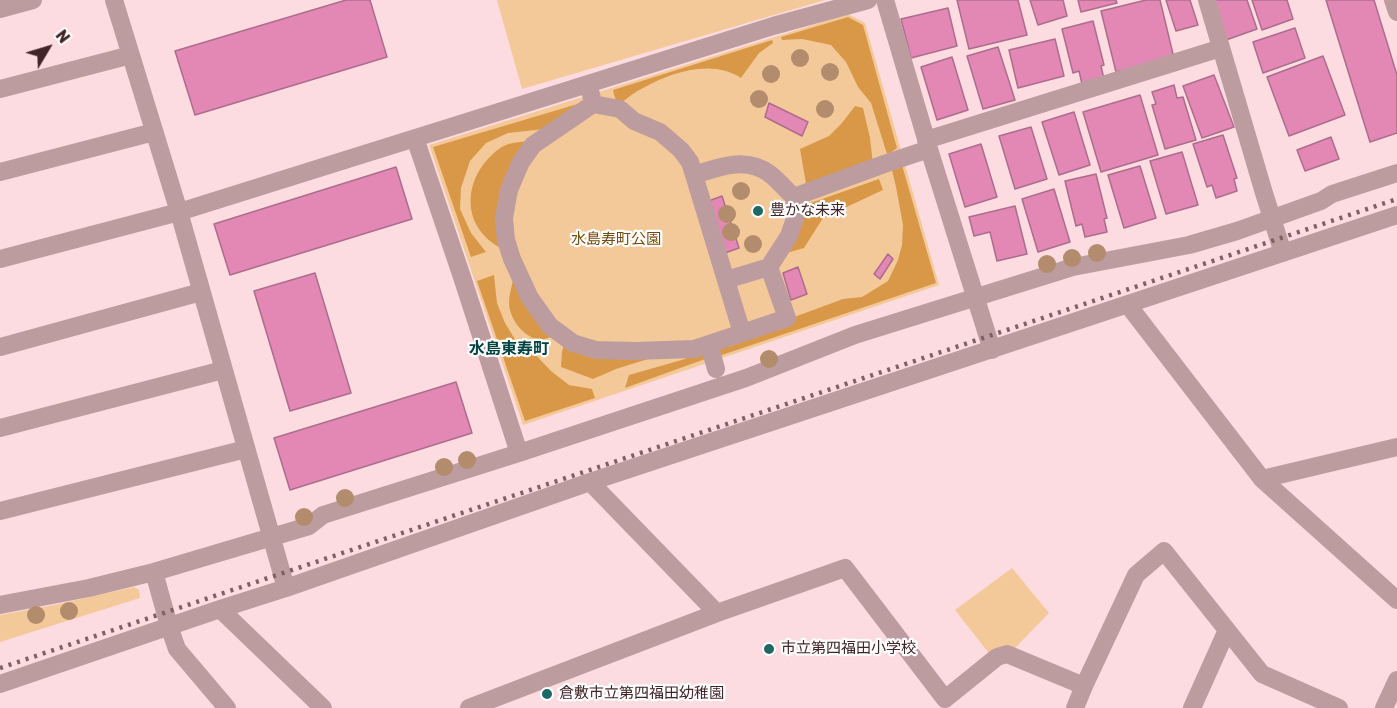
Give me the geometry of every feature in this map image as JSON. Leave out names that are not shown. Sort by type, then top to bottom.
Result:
[{"type":"street","points":[[0,9],[33,0]]},
{"type":"street","points":[[114,0],[179,213],[286,588]]},
{"type":"street","points":[[0,259],[179,213],[588,84],[868,0]]},
{"type":"street","points":[[885,0],[927,145],[992,350]]},
{"type":"street","points":[[1207,0],[1283,253]]},
{"type":"street","points":[[1393,0],[1397,12]]},
{"type":"street","points":[[794,197],[887,163],[927,145],[1221,48]]},
{"type":"street","points":[[0,89],[131,56]]},
{"type":"street","points":[[588,84],[593,105]]},
{"type":"street","points":[[742,333],[690,162],[681,150],[660,132],[634,121],[620,109],[593,105],[533,145],[521,162],[509,190],[504,218],[506,240],[530,298],[550,326],[573,343],[596,350],[694,349],[709,344],[742,333],[787,318],[769,267]]},
{"type":"street","points":[[0,172],[154,132]]},
{"type":"street","points":[[415,138],[519,453]]},
{"type":"street","points":[[694,175],[730,164],[748,164],[769,173],[794,197],[796,215],[789,236],[769,267],[726,280]]},
{"type":"street","points":[[0,604],[89,588],[154,572],[309,526],[323,515],[746,378],[855,336],[1073,267],[1190,245],[1272,219],[1321,201],[1332,194],[1397,173]]},
{"type":"street","points":[[0,684],[286,588],[590,482],[1397,215]]},
{"type":"street","points":[[0,347],[201,292]]},
{"type":"street","points":[[1128,305],[1262,479],[1397,600]]},
{"type":"street","points":[[709,344],[716,369]]},
{"type":"street","points":[[0,428],[223,370]]},
{"type":"street","points":[[1262,479],[1397,447]]},
{"type":"street","points":[[0,511],[246,449]]},
{"type":"street","points":[[590,482],[717,613]]},
{"type":"street","points":[[1076,708],[1136,575],[1164,550],[1262,674],[1319,704],[1339,708]]},
{"type":"street","points":[[469,708],[717,613],[845,568],[947,703],[998,657],[1007,654],[1084,686]]},
{"type":"street","points":[[154,572],[177,649],[227,708]]},
{"type":"street","points":[[220,609],[323,708]]},
{"type":"street","points":[[1192,708],[1227,630]]},
{"type":"street","points":[[1384,708],[1397,680]]},
{"type":"green space","points":[[497,0],[825,0],[522,89]]},
{"type":"green space","name":"水島寿町公園","points":[[848,14],[865,23],[939,285],[523,425],[429,145]]},
{"type":"green space","points":[[1012,568],[1049,613],[1015,648],[988,652],[955,610]]},
{"type":"green space","points":[[134,587],[139,590],[140,598],[0,642],[0,615]]},
{"type":"shaded area","points":[[848,17],[863,25],[897,148],[887,154],[871,103],[858,87],[846,62],[831,45],[802,39],[782,40],[781,37]]},
{"type":"shaded area","points":[[772,40],[773,43],[759,53],[741,78],[718,69],[692,70],[654,82],[620,104],[615,98],[613,90]]},
{"type":"shaded area","points":[[581,103],[545,129],[508,133],[486,143],[470,161],[461,188],[460,209],[471,233],[486,252],[471,257],[433,147]]},
{"type":"shaded area","points":[[855,106],[863,108],[873,164],[806,184],[800,149],[829,136]]},
{"type":"shaded area","points":[[530,141],[503,249],[489,240],[479,228],[473,215],[472,187],[487,160],[499,149],[510,144]]},
{"type":"shaded area","points":[[902,165],[936,283],[716,357],[713,347],[843,299],[862,297],[888,281],[898,260],[902,245],[903,225],[891,166]]},
{"type":"shaded area","points":[[879,179],[883,190],[823,218],[804,248],[783,254],[802,206]]},
{"type":"shaded area","points":[[494,275],[497,303],[516,341],[531,350],[551,371],[569,385],[592,389],[595,398],[525,421],[477,281]]},
{"type":"shaded area","points":[[514,276],[555,335],[537,339],[526,334],[518,326],[509,304]]},
{"type":"shaded area","points":[[565,343],[664,354],[593,379],[561,367]]},
{"type":"shaded area","points":[[704,351],[708,358],[625,388],[629,375],[685,359]]},
{"type":"building","points":[[346,0],[370,0],[387,57],[195,115],[175,51]]},
{"type":"building","points":[[957,0],[1018,0],[1027,35],[969,49]]},
{"type":"building","points":[[1030,0],[1063,0],[1067,16],[1038,25]]},
{"type":"building","points":[[1078,0],[1116,0],[1117,3],[1081,12]]},
{"type":"building","points":[[1146,0],[1160,0],[1174,58],[1116,72],[1101,11]]},
{"type":"building","points":[[1166,0],[1190,0],[1198,25],[1176,31]]},
{"type":"building","points":[[1212,0],[1247,0],[1257,29],[1226,40]]},
{"type":"building","points":[[1252,0],[1287,0],[1293,19],[1262,30]]},
{"type":"building","points":[[1326,0],[1374,0],[1397,75],[1397,133],[1370,142]]},
{"type":"building","points":[[948,8],[957,46],[911,58],[901,19]]},
{"type":"building","points":[[1093,21],[1104,65],[1101,66],[1104,79],[1082,84],[1079,71],[1073,73],[1062,29]]},
{"type":"building","points":[[1295,28],[1305,58],[1263,73],[1253,42]]},
{"type":"building","points":[[1055,39],[1064,76],[1018,88],[1009,50]]},
{"type":"building","points":[[998,47],[1015,100],[983,109],[967,56]]},
{"type":"building","points":[[1323,56],[1345,115],[1289,136],[1267,77]]},
{"type":"building","points":[[952,57],[968,110],[937,120],[921,67]]},
{"type":"building","points":[[1214,75],[1234,127],[1202,138],[1183,86]]},
{"type":"building","points":[[1174,85],[1177,98],[1183,97],[1196,140],[1165,149],[1152,105],[1156,104],[1152,92]]},
{"type":"building","points":[[1140,95],[1158,155],[1101,172],[1083,112]]},
{"type":"building","points":[[769,103],[808,122],[802,136],[765,117]]},
{"type":"building","points":[[1074,112],[1090,165],[1059,175],[1042,122]]},
{"type":"building","points":[[1031,127],[1047,179],[1015,189],[999,136]]},
{"type":"building","points":[[1223,135],[1237,178],[1234,179],[1237,191],[1216,198],[1212,185],[1207,187],[1193,144]]},
{"type":"building","points":[[1331,137],[1339,159],[1305,171],[1297,150]]},
{"type":"building","points":[[981,144],[997,197],[965,207],[949,154]]},
{"type":"building","points":[[1182,152],[1198,205],[1166,214],[1150,161]]},
{"type":"building","points":[[1140,166],[1156,218],[1124,228],[1108,175]]},
{"type":"building","points":[[396,167],[412,219],[230,275],[214,224]]},
{"type":"building","points":[[1096,174],[1107,218],[1104,219],[1107,232],[1085,237],[1082,224],[1076,226],[1065,181]]},
{"type":"building","points":[[1054,189],[1070,242],[1038,252],[1022,199]]},
{"type":"building","points":[[722,196],[739,248],[722,254],[706,202]]},
{"type":"building","points":[[1015,206],[1027,254],[997,261],[990,232],[974,236],[969,217]]},
{"type":"building","points":[[888,254],[893,259],[880,279],[874,274]]},
{"type":"building","points":[[798,267],[807,294],[791,300],[783,273]]},
{"type":"building","points":[[315,273],[351,393],[290,411],[254,291]]},
{"type":"building","points":[[456,382],[472,433],[290,490],[274,438]]},
{"type":"railway","points":[[0,668],[1397,199]]},
{"type":"place","name":"豊かな未来","points":[[758,211]]},
{"type":"place","name":"市立第四福田小学校","points":[[769,649]]},
{"type":"place","name":"倉敷市立第四福田幼稚園","points":[[547,694]]},
{"type":"district","name":"水島東寿町","points":[[509,349]]}]
